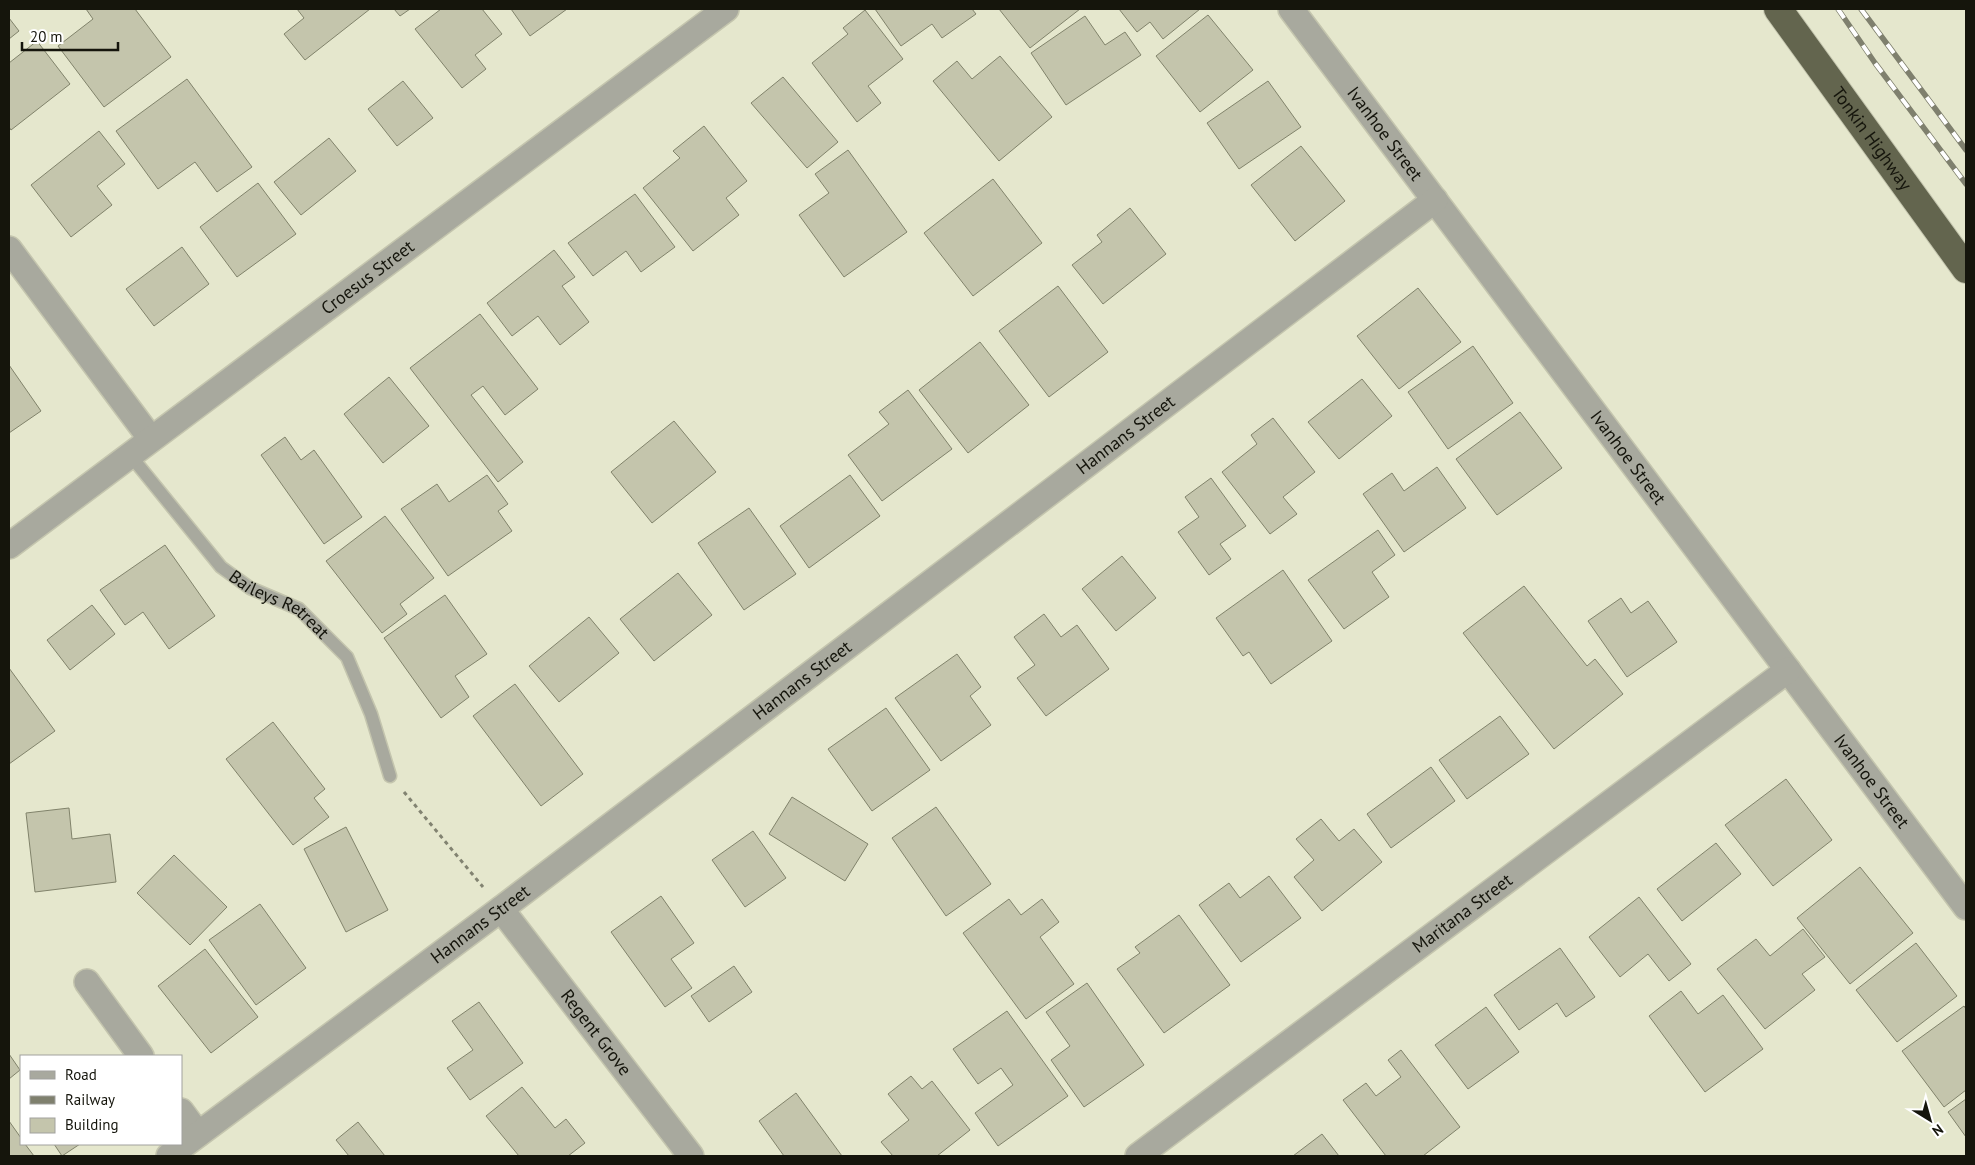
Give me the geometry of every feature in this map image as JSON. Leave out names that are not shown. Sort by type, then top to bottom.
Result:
[{"type":"highway","name":"Tonkin Highway","points":[[1778,9],[1966,269]]},
{"type":"street","name":"Croesus Street","points":[[9,546],[726,9]]},
{"type":"street","name":"Ivanhoe Street","points":[[1291,9],[1966,908]]},
{"type":"street","name":"Hannans Street","points":[[169,1156],[501,908],[1434,200]]},
{"type":"street","points":[[9,249],[151,439]]},
{"type":"street","name":"Maritana Street","points":[[1138,1156],[1788,670]]},
{"type":"street","name":"Regent Grove","points":[[501,908],[691,1156]]},
{"type":"street","points":[[87,982],[140,1055]]},
{"type":"street","points":[[182,1112],[198,1134]]},
{"type":"lane","name":"Baileys Retreat","points":[[130,455],[221,567],[250,588],[300,608],[347,657],[371,714],[390,776]]},
{"type":"path","points":[[390,776],[501,908]]},
{"type":"building","points":[[86,9],[135,9],[171,57],[104,107],[58,46],[93,19]]},
{"type":"building","points":[[297,9],[370,9],[305,60],[284,34],[304,18]]},
{"type":"building","points":[[394,9],[410,9],[400,16]]},
{"type":"building","points":[[441,9],[482,9],[502,34],[475,55],[486,69],[462,88],[415,29]]},
{"type":"building","points":[[511,9],[567,9],[530,36]]},
{"type":"building","points":[[875,9],[972,9],[976,14],[942,38],[932,24],[901,46]]},
{"type":"building","points":[[999,9],[1080,9],[1030,48]]},
{"type":"building","points":[[1119,9],[1200,9],[1163,39],[1150,22],[1137,32]]},
{"type":"building","points":[[865,10],[903,59],[868,86],[881,103],[857,122],[812,63],[848,34],[843,28]]},
{"type":"building","points":[[1208,15],[1253,70],[1200,112],[1156,56]]},
{"type":"building","points":[[1085,16],[1105,45],[1125,32],[1141,55],[1066,105],[1031,53]]},
{"type":"building","points":[[9,18],[19,31],[9,39]]},
{"type":"building","points":[[37,41],[70,84],[11,130],[9,127],[9,63]]},
{"type":"building","points":[[1000,56],[1052,117],[999,161],[933,81],[957,61],[972,79]]},
{"type":"building","points":[[783,77],[838,142],[807,168],[751,103]]},
{"type":"building","points":[[187,79],[252,167],[217,192],[195,162],[158,189],[116,131]]},
{"type":"building","points":[[403,81],[433,118],[397,146],[368,109]]},
{"type":"building","points":[[1268,81],[1301,127],[1239,169],[1207,123]]},
{"type":"building","points":[[704,126],[747,181],[726,198],[739,215],[693,251],[643,188],[680,158],[673,151]]},
{"type":"building","points":[[99,131],[125,164],[97,186],[112,205],[71,237],[31,185]]},
{"type":"building","points":[[329,138],[356,171],[301,215],[274,182]]},
{"type":"building","points":[[1301,146],[1345,201],[1295,241],[1251,185]]},
{"type":"building","points":[[848,150],[907,232],[844,277],[799,215],[829,193],[815,174]]},
{"type":"building","points":[[993,179],[1042,243],[973,296],[924,233]]},
{"type":"building","points":[[258,183],[296,234],[237,277],[200,227]]},
{"type":"building","points":[[635,194],[675,247],[641,272],[626,251],[593,276],[568,243]]},
{"type":"building","points":[[1130,208],[1166,254],[1103,304],[1072,265],[1102,242],[1097,235]]},
{"type":"building","points":[[182,247],[209,284],[154,326],[126,289]]},
{"type":"building","points":[[554,250],[575,277],[562,286],[589,322],[560,345],[538,316],[512,336],[487,303]]},
{"type":"building","points":[[1058,286],[1108,352],[1049,397],[999,331]]},
{"type":"building","points":[[1418,288],[1461,342],[1399,389],[1357,336]]},
{"type":"building","points":[[480,314],[538,389],[505,415],[483,386],[471,395],[523,462],[498,482],[410,368]]},
{"type":"building","points":[[980,342],[1029,405],[968,453],[919,390]]},
{"type":"building","points":[[1473,346],[1513,403],[1448,449],[1408,392]]},
{"type":"building","points":[[9,365],[41,411],[9,433]]},
{"type":"building","points":[[389,377],[429,426],[383,463],[344,414]]},
{"type":"building","points":[[1362,379],[1392,416],[1339,459],[1308,422]]},
{"type":"building","points":[[908,390],[952,449],[882,501],[848,455],[889,424],[879,412]]},
{"type":"building","points":[[1520,412],[1562,468],[1497,515],[1456,459]]},
{"type":"building","points":[[1273,418],[1315,472],[1283,497],[1297,514],[1270,534],[1222,472],[1257,444],[1251,435]]},
{"type":"building","points":[[674,421],[716,472],[652,523],[611,472]]},
{"type":"building","points":[[285,437],[301,460],[314,450],[362,517],[324,544],[261,455]]},
{"type":"building","points":[[1437,467],[1466,508],[1404,552],[1363,494],[1392,473],[1404,491]]},
{"type":"building","points":[[487,475],[508,504],[498,511],[512,531],[448,576],[401,509],[437,484],[449,502]]},
{"type":"building","points":[[850,475],[880,516],[809,568],[780,526]]},
{"type":"building","points":[[1211,478],[1246,526],[1220,544],[1231,559],[1209,575],[1178,532],[1199,517],[1185,497]]},
{"type":"building","points":[[749,508],[796,574],[744,610],[698,543]]},
{"type":"building","points":[[385,516],[434,578],[400,604],[407,614],[382,633],[326,561]]},
{"type":"building","points":[[1378,530],[1395,555],[1372,572],[1389,597],[1344,629],[1308,580]]},
{"type":"building","points":[[165,545],[215,616],[169,649],[143,612],[125,625],[100,590]]},
{"type":"building","points":[[1122,556],[1156,598],[1116,631],[1082,589]]},
{"type":"building","points":[[1283,570],[1332,641],[1271,684],[1249,652],[1243,656],[1216,618]]},
{"type":"building","points":[[678,573],[712,615],[654,661],[620,619]]},
{"type":"building","points":[[1524,586],[1587,666],[1595,659],[1623,694],[1554,749],[1463,633]]},
{"type":"building","points":[[445,595],[487,654],[455,676],[469,697],[441,718],[384,638]]},
{"type":"building","points":[[1621,598],[1631,613],[1648,601],[1677,642],[1627,677],[1588,621]]},
{"type":"building","points":[[92,605],[115,634],[70,670],[47,640]]},
{"type":"building","points":[[1044,614],[1061,637],[1077,625],[1109,669],[1046,716],[1017,678],[1035,665],[1014,637]]},
{"type":"building","points":[[589,617],[619,653],[559,702],[529,666]]},
{"type":"building","points":[[957,654],[981,687],[970,696],[991,725],[941,761],[895,698]]},
{"type":"building","points":[[9,668],[55,731],[9,764]]},
{"type":"building","points":[[515,684],[583,774],[541,806],[473,716]]},
{"type":"building","points":[[886,708],[930,770],[872,811],[828,749]]},
{"type":"building","points":[[1500,716],[1529,754],[1467,799],[1439,760]]},
{"type":"building","points":[[273,722],[325,789],[314,798],[329,817],[293,845],[226,759]]},
{"type":"building","points":[[1431,767],[1455,801],[1391,848],[1367,814]]},
{"type":"building","points":[[1786,779],[1832,840],[1773,886],[1725,825]]},
{"type":"building","points":[[792,797],[868,844],[845,881],[769,834]]},
{"type":"building","points":[[936,807],[991,884],[946,916],[892,838]]},
{"type":"building","points":[[69,808],[72,839],[110,834],[116,882],[35,892],[26,813]]},
{"type":"building","points":[[1321,819],[1339,841],[1354,829],[1382,862],[1322,911],[1294,877],[1314,860],[1296,839]]},
{"type":"building","points":[[346,827],[388,910],[346,932],[304,849]]},
{"type":"building","points":[[753,831],[786,878],[745,907],[712,860]]},
{"type":"building","points":[[1716,843],[1741,874],[1682,921],[1657,889]]},
{"type":"building","points":[[174,855],[227,907],[190,945],[137,893]]},
{"type":"building","points":[[1860,867],[1913,933],[1850,984],[1797,918]]},
{"type":"building","points":[[1269,876],[1301,918],[1241,962],[1199,905],[1229,883],[1240,898]]},
{"type":"building","points":[[661,896],[694,943],[671,959],[692,988],[665,1007],[611,932]]},
{"type":"building","points":[[1639,897],[1691,964],[1669,981],[1648,954],[1620,977],[1589,937]]},
{"type":"building","points":[[1009,899],[1021,915],[1042,899],[1059,922],[1040,937],[1074,984],[1026,1019],[963,933]]},
{"type":"building","points":[[260,904],[306,968],[256,1005],[209,940]]},
{"type":"building","points":[[1179,915],[1230,985],[1164,1033],[1117,969],[1140,953],[1135,947]]},
{"type":"building","points":[[1803,929],[1825,957],[1802,974],[1815,990],[1765,1029],[1717,969],[1756,939],[1770,956]]},
{"type":"building","points":[[1916,943],[1957,996],[1897,1042],[1856,990]]},
{"type":"building","points":[[1560,948],[1595,997],[1566,1017],[1557,1003],[1519,1030],[1494,995]]},
{"type":"building","points":[[205,949],[258,1017],[211,1053],[158,986]]},
{"type":"building","points":[[734,966],[752,992],[709,1022],[691,996]]},
{"type":"building","points":[[1087,983],[1144,1065],[1084,1107],[1051,1060],[1070,1046],[1046,1012]]},
{"type":"building","points":[[1681,991],[1698,1014],[1723,995],[1763,1049],[1705,1092],[1649,1016]]},
{"type":"building","points":[[479,1002],[523,1063],[470,1100],[447,1068],[473,1050],[452,1021]]},
{"type":"building","points":[[1964,1006],[1966,1009],[1966,1090],[1944,1107],[1902,1051]]},
{"type":"building","points":[[1486,1007],[1519,1052],[1468,1089],[1435,1045]]},
{"type":"building","points":[[1007,1011],[1068,1096],[998,1146],[975,1113],[1013,1085],[1001,1068],[978,1084],[953,1049]]},
{"type":"building","points":[[1401,1050],[1460,1127],[1423,1156],[1386,1156],[1343,1100],[1366,1083],[1376,1096],[1401,1077],[1388,1060]]},
{"type":"building","points":[[9,1054],[20,1070],[9,1079]]},
{"type":"building","points":[[911,1076],[922,1089],[932,1081],[970,1130],[937,1156],[893,1156],[881,1142],[909,1120],[888,1094]]},
{"type":"building","points":[[522,1087],[555,1128],[566,1119],[585,1143],[568,1156],[519,1156],[486,1116]]},
{"type":"building","points":[[796,1093],[842,1156],[784,1156],[759,1121]]},
{"type":"building","points":[[1966,1099],[1966,1137],[1948,1112]]},
{"type":"building","points":[[9,1121],[20,1137],[20,1145],[26,1145],[34,1156],[9,1156]]},
{"type":"building","points":[[358,1122],[385,1156],[349,1156],[336,1140]]},
{"type":"building","points":[[1322,1134],[1339,1156],[1293,1156]]},
{"type":"building","points":[[55,1145],[78,1145],[62,1156]]},
{"type":"railway","points":[[1838,9],[1875,63],[1966,184]]},
{"type":"railway","points":[[1861,9],[1966,150]]}]
